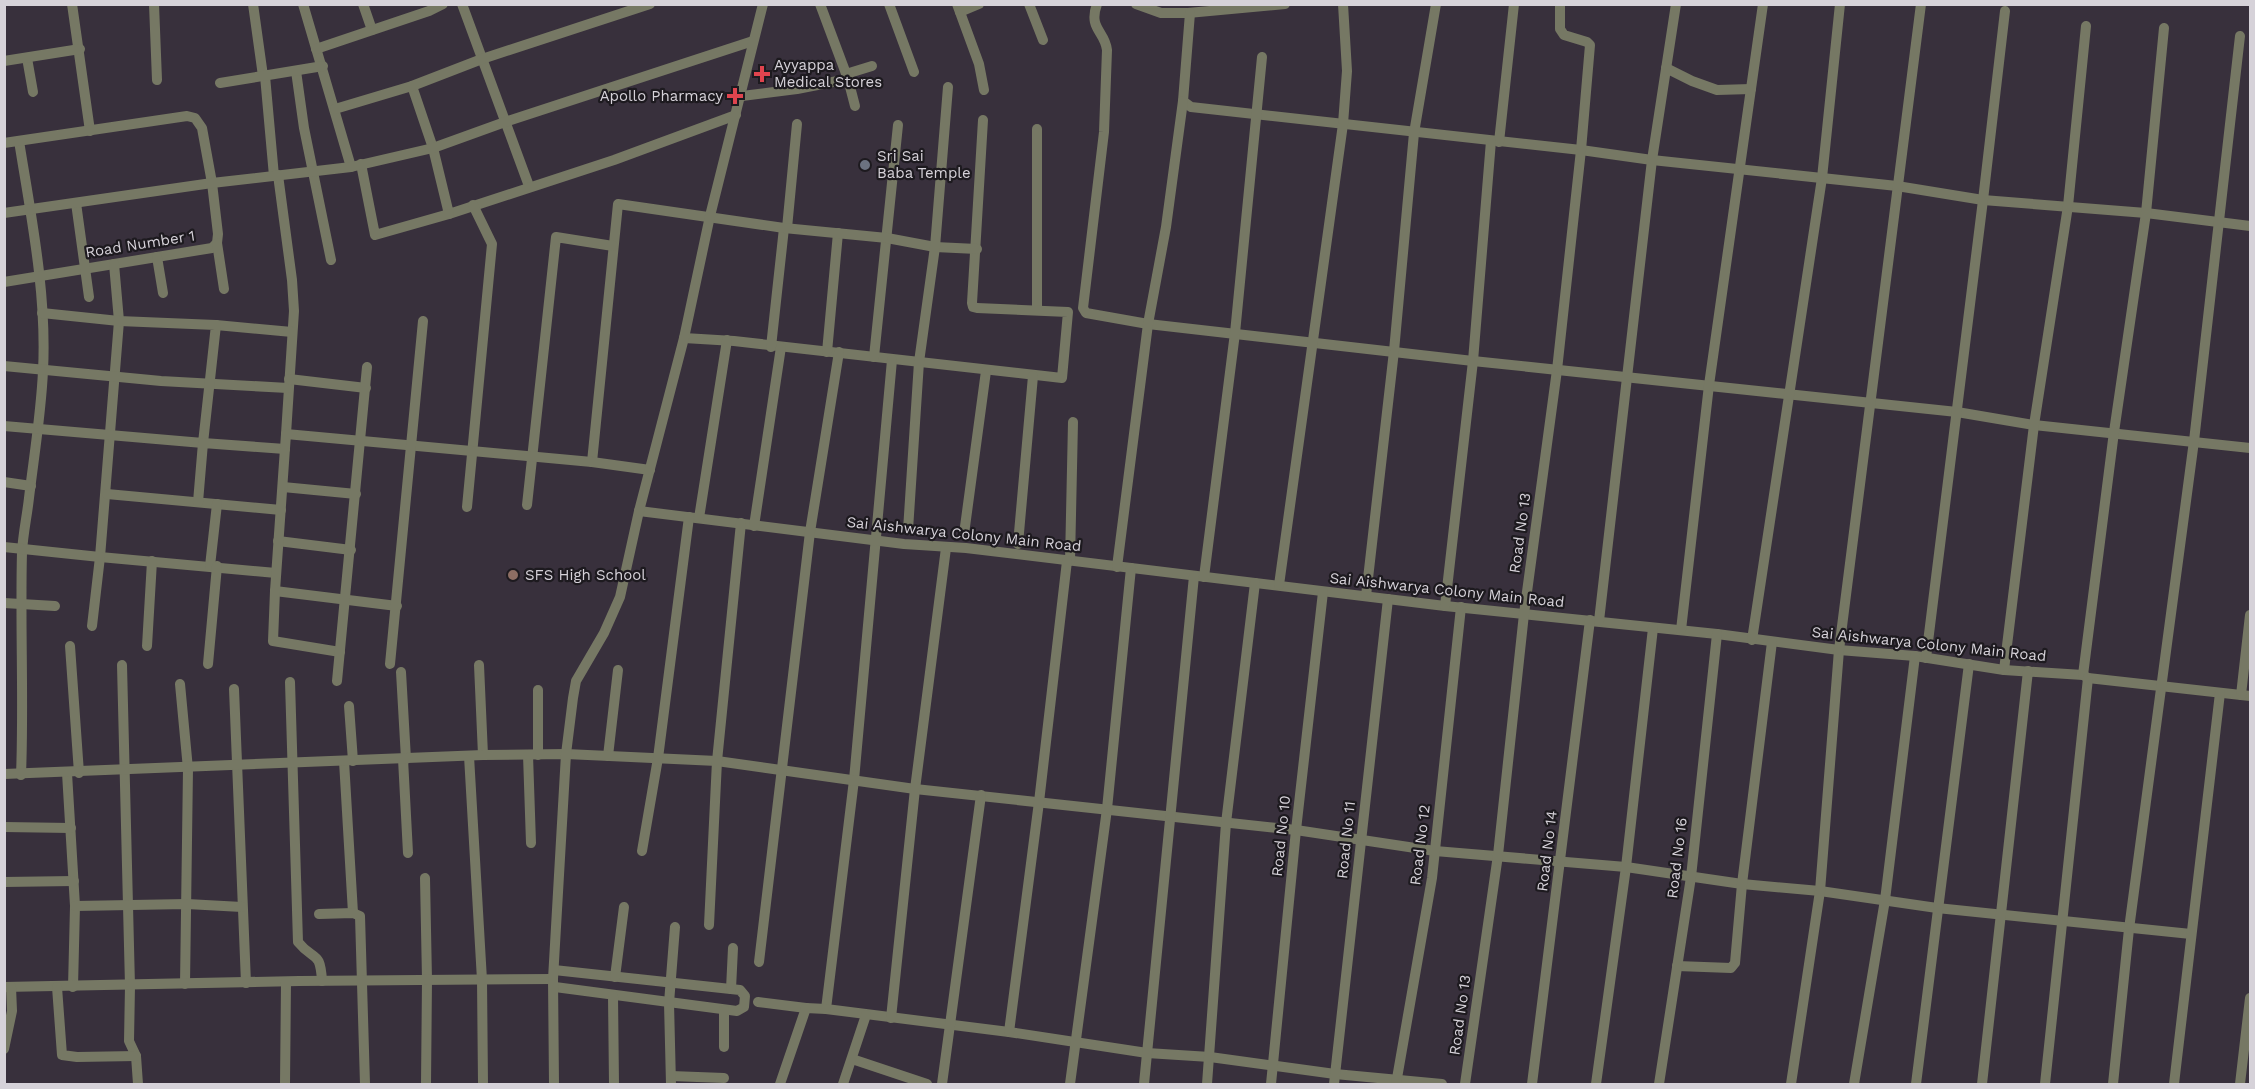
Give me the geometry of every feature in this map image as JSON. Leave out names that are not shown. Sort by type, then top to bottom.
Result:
[{"type":"street","points":[[4,143],[90,131],[72,4]]},
{"type":"street","points":[[154,4],[157,80]]},
{"type":"street","points":[[253,4],[292,280],[292,332],[273,641],[340,652]]},
{"type":"street","points":[[303,4],[335,109],[356,166],[375,235],[449,214],[614,160],[736,115]]},
{"type":"street","points":[[363,4],[372,30]]},
{"type":"street","points":[[316,49],[443,4]]},
{"type":"street","points":[[462,4],[529,186]]},
{"type":"street","points":[[335,109],[412,86],[482,59],[650,4]]},
{"type":"street","points":[[554,1084],[554,979],[566,754],[576,681],[604,633],[620,597],[763,4]]},
{"type":"street","points":[[820,4],[847,77],[855,106]]},
{"type":"street","points":[[889,4],[914,72]]},
{"type":"street","points":[[979,4],[959,8],[979,64],[984,90]]},
{"type":"street","points":[[1029,4],[1043,40]]},
{"type":"street","points":[[1096,4],[1094,22],[1097,32],[1106,42],[1107,50],[1105,108],[1083,308],[1090,315],[1314,344],[1957,412],[2034,425],[2250,448]]},
{"type":"street","points":[[1136,4],[1161,13],[1190,13],[1285,4]]},
{"type":"street","points":[[1279,585],[1343,124],[1347,71],[1343,4]]},
{"type":"street","points":[[1366,596],[1394,351],[1414,133],[1436,4]]},
{"type":"street","points":[[1445,606],[1495,142],[1514,4]]},
{"type":"street","name":"Road No 13","points":[[1465,1084],[1498,855],[1524,614],[1557,370],[1581,150],[1590,45],[1564,34],[1560,29],[1560,4]]},
{"type":"street","name":"Road No 14","points":[[1532,1084],[1627,376],[1652,160],[1676,4]]},
{"type":"street","points":[[1681,630],[1709,385],[1763,4]]},
{"type":"street","points":[[1752,640],[1822,178],[1840,4]]},
{"type":"street","points":[[1791,1084],[1820,891],[1839,650],[1921,4]]},
{"type":"street","points":[[1854,1084],[1885,900],[1957,412],[2005,11]]},
{"type":"street","points":[[1117,567],[1148,324],[1166,227],[1183,101],[1190,13]]},
{"type":"street","points":[[2004,670],[2034,425],[2068,206],[2086,26]]},
{"type":"street","points":[[2045,1084],[2086,677],[2114,432],[2146,213],[2164,28]]},
{"type":"street","points":[[2113,1084],[2129,929],[2194,441],[2240,36]]},
{"type":"street","points":[[4,213],[212,183],[356,166],[433,148],[505,122],[753,41]]},
{"type":"street","points":[[4,61],[80,49]]},
{"type":"street","points":[[1144,1084],[1199,576],[1235,333],[1262,57]]},
{"type":"street","points":[[27,58],[33,92]]},
{"type":"street","points":[[220,82],[322,66]]},
{"type":"street","points":[[742,96],[797,89],[847,77],[872,66]]},
{"type":"street","points":[[1666,68],[1717,90],[1751,88]]},
{"type":"street","points":[[296,71],[304,128],[331,260]]},
{"type":"street","points":[[412,86],[433,148],[449,214]]},
{"type":"street","points":[[908,530],[919,362],[934,247],[948,87]]},
{"type":"street","points":[[1183,101],[1191,107],[1897,186],[1983,200],[2146,213],[2250,226]]},
{"type":"street","name":"Road Number 1","points":[[4,282],[212,248],[217,243],[212,183],[202,128],[195,118],[187,117],[90,131]]},
{"type":"street","points":[[684,338],[727,340],[1062,378],[1068,312],[973,307],[983,120]]},
{"type":"street","points":[[754,526],[776,346],[785,228],[797,124]]},
{"type":"street","points":[[874,357],[898,125]]},
{"type":"street","points":[[1037,129],[1037,309]]},
{"type":"street","points":[[19,141],[30,209],[42,313],[43,370],[38,429],[22,549],[24,720],[21,775]]},
{"type":"street","points":[[76,202],[89,297]]},
{"type":"street","points":[[592,462],[618,204],[785,228],[887,238],[934,247],[977,249]]},
{"type":"street","points":[[467,507],[492,244],[473,205]]},
{"type":"street","points":[[827,352],[838,233]]},
{"type":"street","points":[[527,505],[556,237],[613,246]]},
{"type":"street","points":[[217,243],[224,289]]},
{"type":"street","points":[[157,257],[163,293]]},
{"type":"street","points":[[92,626],[107,494],[119,321],[114,264]]},
{"type":"street","points":[[42,313],[119,321],[216,325],[292,332]]},
{"type":"street","points":[[390,664],[423,321]]},
{"type":"street","points":[[198,502],[216,325]]},
{"type":"street","points":[[642,851],[694,518],[727,340]]},
{"type":"street","points":[[759,962],[810,532],[839,352]]},
{"type":"street","points":[[826,1009],[854,780],[892,360]]},
{"type":"street","points":[[4,366],[211,383],[288,383],[366,388]]},
{"type":"street","points":[[337,681],[367,367]]},
{"type":"street","points":[[964,534],[986,371]]},
{"type":"street","points":[[1018,544],[1033,376]]},
{"type":"street","points":[[1009,1032],[1068,561],[1073,422]]},
{"type":"street","points":[[4,426],[285,449]]},
{"type":"street","points":[[286,434],[532,456],[650,470]]},
{"type":"street","points":[[4,482],[31,486]]},
{"type":"street","points":[[283,487],[356,494]]},
{"type":"street","points":[[107,494],[281,510]]},
{"type":"street","points":[[208,664],[217,504]]},
{"type":"street","name":"Sai Aishwarya Colony Main Road","points":[[639,511],[1445,606],[1681,630],[1839,650],[1920,657],[2004,670],[2161,684],[2246,695]]},
{"type":"street","points":[[709,925],[717,761],[741,523]]},
{"type":"street","points":[[279,541],[351,550]]},
{"type":"street","points":[[4,547],[276,573]]},
{"type":"street","points":[[891,1018],[915,789],[946,548]]},
{"type":"street","points":[[147,646],[152,561]]},
{"type":"street","points":[[1070,1084],[1107,809],[1131,568]]},
{"type":"street","points":[[1207,1084],[1226,823],[1255,583]]},
{"type":"street","points":[[275,591],[397,606]]},
{"type":"street","name":"Road No 10","points":[[1271,1084],[1296,830],[1323,592]]},
{"type":"street","name":"Road No 11","points":[[1334,1079],[1388,599]]},
{"type":"street","points":[[4,603],[55,606]]},
{"type":"street","name":"Road No 12","points":[[1396,1082],[1436,850],[1461,607]]},
{"type":"street","points":[[2246,695],[2250,615]]},
{"type":"street","points":[[1596,1084],[1626,867],[1653,628]]},
{"type":"street","name":"Road No 16","points":[[1659,1084],[1691,877],[1717,634]]},
{"type":"street","points":[[1677,966],[1731,968],[1733,966],[1772,642]]},
{"type":"street","points":[[70,646],[73,773],[71,828],[75,906],[73,987]]},
{"type":"street","points":[[1916,1084],[1969,664]]},
{"type":"street","points":[[122,665],[129,905],[129,1041],[136,1056],[138,1084]]},
{"type":"street","points":[[479,665],[483,755]]},
{"type":"street","points":[[608,756],[618,670]]},
{"type":"street","points":[[1982,1084],[2028,671]]},
{"type":"street","points":[[401,672],[408,853]]},
{"type":"street","points":[[290,682],[298,942],[317,957],[321,966],[322,981]]},
{"type":"street","points":[[180,684],[188,769],[185,984]]},
{"type":"street","points":[[234,689],[246,983]]},
{"type":"street","points":[[531,843],[533,755],[538,690]]},
{"type":"street","points":[[2174,1084],[2220,693]]},
{"type":"street","points":[[349,706],[348,761],[353,913]]},
{"type":"street","points":[[4,774],[188,769],[483,755],[566,754],[717,761],[915,789],[1296,830],[1436,850],[1626,867],[1937,908],[2191,934]]},
{"type":"street","points":[[468,756],[483,980],[483,1084]]},
{"type":"street","points":[[942,1084],[981,795]]},
{"type":"street","points":[[4,827],[71,828]]},
{"type":"street","points":[[425,878],[426,1084]]},
{"type":"street","points":[[4,882],[74,880]]},
{"type":"street","points":[[75,906],[187,904],[242,906]]},
{"type":"street","points":[[615,977],[624,907]]},
{"type":"street","points":[[319,914],[353,913],[360,916],[365,1084]]},
{"type":"street","points":[[675,927],[669,1003],[671,1080],[724,1078]]},
{"type":"street","points":[[731,989],[733,948]]},
{"type":"street","points":[[4,1049],[12,1011],[8,987],[554,979],[575,973],[731,989],[743,992],[744,1007],[737,1011],[723,1010],[613,996],[574,990],[554,979]]},
{"type":"street","points":[[574,990],[575,973]]},
{"type":"street","points":[[285,1084],[286,982]]},
{"type":"street","points":[[57,987],[62,1055],[136,1056]]},
{"type":"street","points":[[613,996],[614,1084]]},
{"type":"street","points":[[2240,1084],[2250,998]]},
{"type":"street","points":[[758,1002],[1009,1032],[1147,1053],[1210,1057],[1274,1065],[1334,1079],[1442,1084]]},
{"type":"street","points":[[780,1084],[806,1008]]},
{"type":"street","points":[[723,1010],[724,1047]]},
{"type":"street","points":[[843,1084],[866,1015]]},
{"type":"street","points":[[852,1059],[927,1084]]},
{"type":"place","name":"Ayyappa Medical Stores","points":[[762,74]]},
{"type":"place","name":"Apollo Pharmacy","points":[[735,96]]},
{"type":"place","name":"Sri Sai Baba Temple","points":[[865,165]]},
{"type":"place","name":"SFS High School","points":[[513,575]]}]
